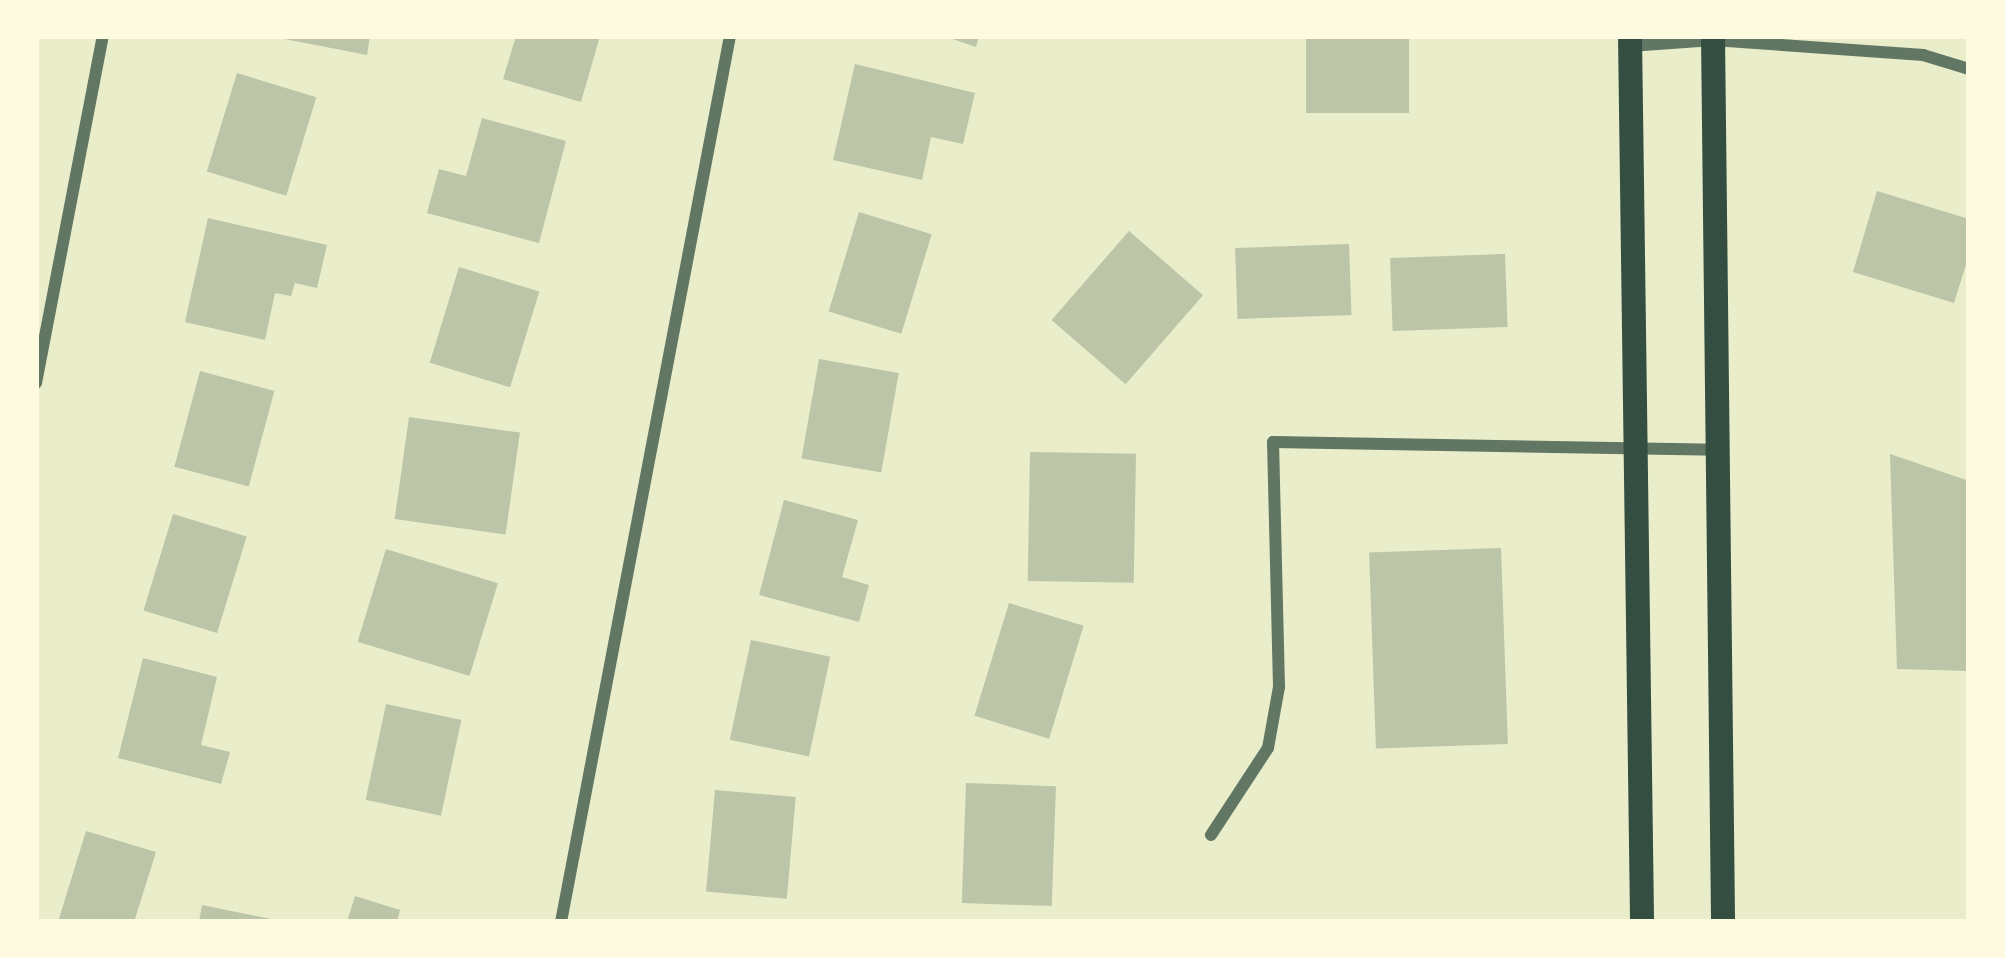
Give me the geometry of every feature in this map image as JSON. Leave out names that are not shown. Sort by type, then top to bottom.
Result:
[{"type":"main road","points":[[1713,38],[1723,922]]},
{"type":"main road","points":[[1630,41],[1642,922]]},
{"type":"street","points":[[36,382],[103,36]]},
{"type":"street","points":[[561,922],[730,36]]},
{"type":"street","points":[[1630,41],[1713,38],[1923,55],[1969,69]]},
{"type":"street","points":[[1211,836],[1268,748],[1279,687],[1274,442],[1716,450]]},
{"type":"building","points":[[269,36],[370,36],[367,55]]},
{"type":"building","points":[[516,36],[600,36],[581,102],[503,79]]},
{"type":"building","points":[[944,36],[979,36],[976,47]]},
{"type":"building","points":[[1306,36],[1409,36],[1409,113],[1306,113]]},
{"type":"building","points":[[855,64],[975,93],[963,144],[931,137],[922,180],[833,160]]},
{"type":"building","points":[[237,73],[316,97],[286,196],[207,171]]},
{"type":"building","points":[[482,118],[566,141],[539,243],[427,213],[439,169],[466,176]]},
{"type":"building","points":[[1877,191],[1969,219],[1969,255],[1954,303],[1853,272]]},
{"type":"building","points":[[859,212],[932,234],[901,334],[829,311]]},
{"type":"building","points":[[208,218],[327,245],[317,288],[295,283],[291,296],[275,293],[265,340],[185,322]]},
{"type":"building","points":[[1129,231],[1203,295],[1126,384],[1052,320]]},
{"type":"building","points":[[1349,244],[1351,315],[1238,319],[1235,248]]},
{"type":"building","points":[[1505,254],[1508,327],[1393,331],[1390,258]]},
{"type":"building","points":[[459,267],[539,292],[510,387],[430,363]]},
{"type":"building","points":[[819,359],[899,373],[881,473],[801,458]]},
{"type":"building","points":[[200,371],[274,391],[249,487],[174,467]]},
{"type":"building","points":[[409,417],[520,433],[506,535],[395,519]]},
{"type":"building","points":[[1030,452],[1136,454],[1134,583],[1028,581]]},
{"type":"building","points":[[1890,454],[1969,481],[1969,671],[1897,669]]},
{"type":"building","points":[[784,500],[858,520],[842,577],[869,585],[859,622],[759,595]]},
{"type":"building","points":[[173,514],[247,537],[217,633],[143,611]]},
{"type":"building","points":[[1501,548],[1508,744],[1376,748],[1369,553]]},
{"type":"building","points":[[386,549],[498,583],[470,676],[358,642]]},
{"type":"building","points":[[1009,603],[1084,626],[1049,739],[975,716]]},
{"type":"building","points":[[751,640],[830,657],[809,757],[730,740]]},
{"type":"building","points":[[143,658],[217,677],[201,745],[230,752],[221,784],[118,758]]},
{"type":"building","points":[[386,704],[461,720],[441,816],[366,800]]},
{"type":"building","points":[[966,783],[1056,786],[1052,906],[962,903]]},
{"type":"building","points":[[715,790],[796,797],[787,899],[706,892]]},
{"type":"building","points":[[86,831],[156,852],[134,922],[58,922]]},
{"type":"building","points":[[355,896],[400,910],[397,922],[347,922]]},
{"type":"building","points":[[202,905],[276,920],[276,922],[199,922]]}]
